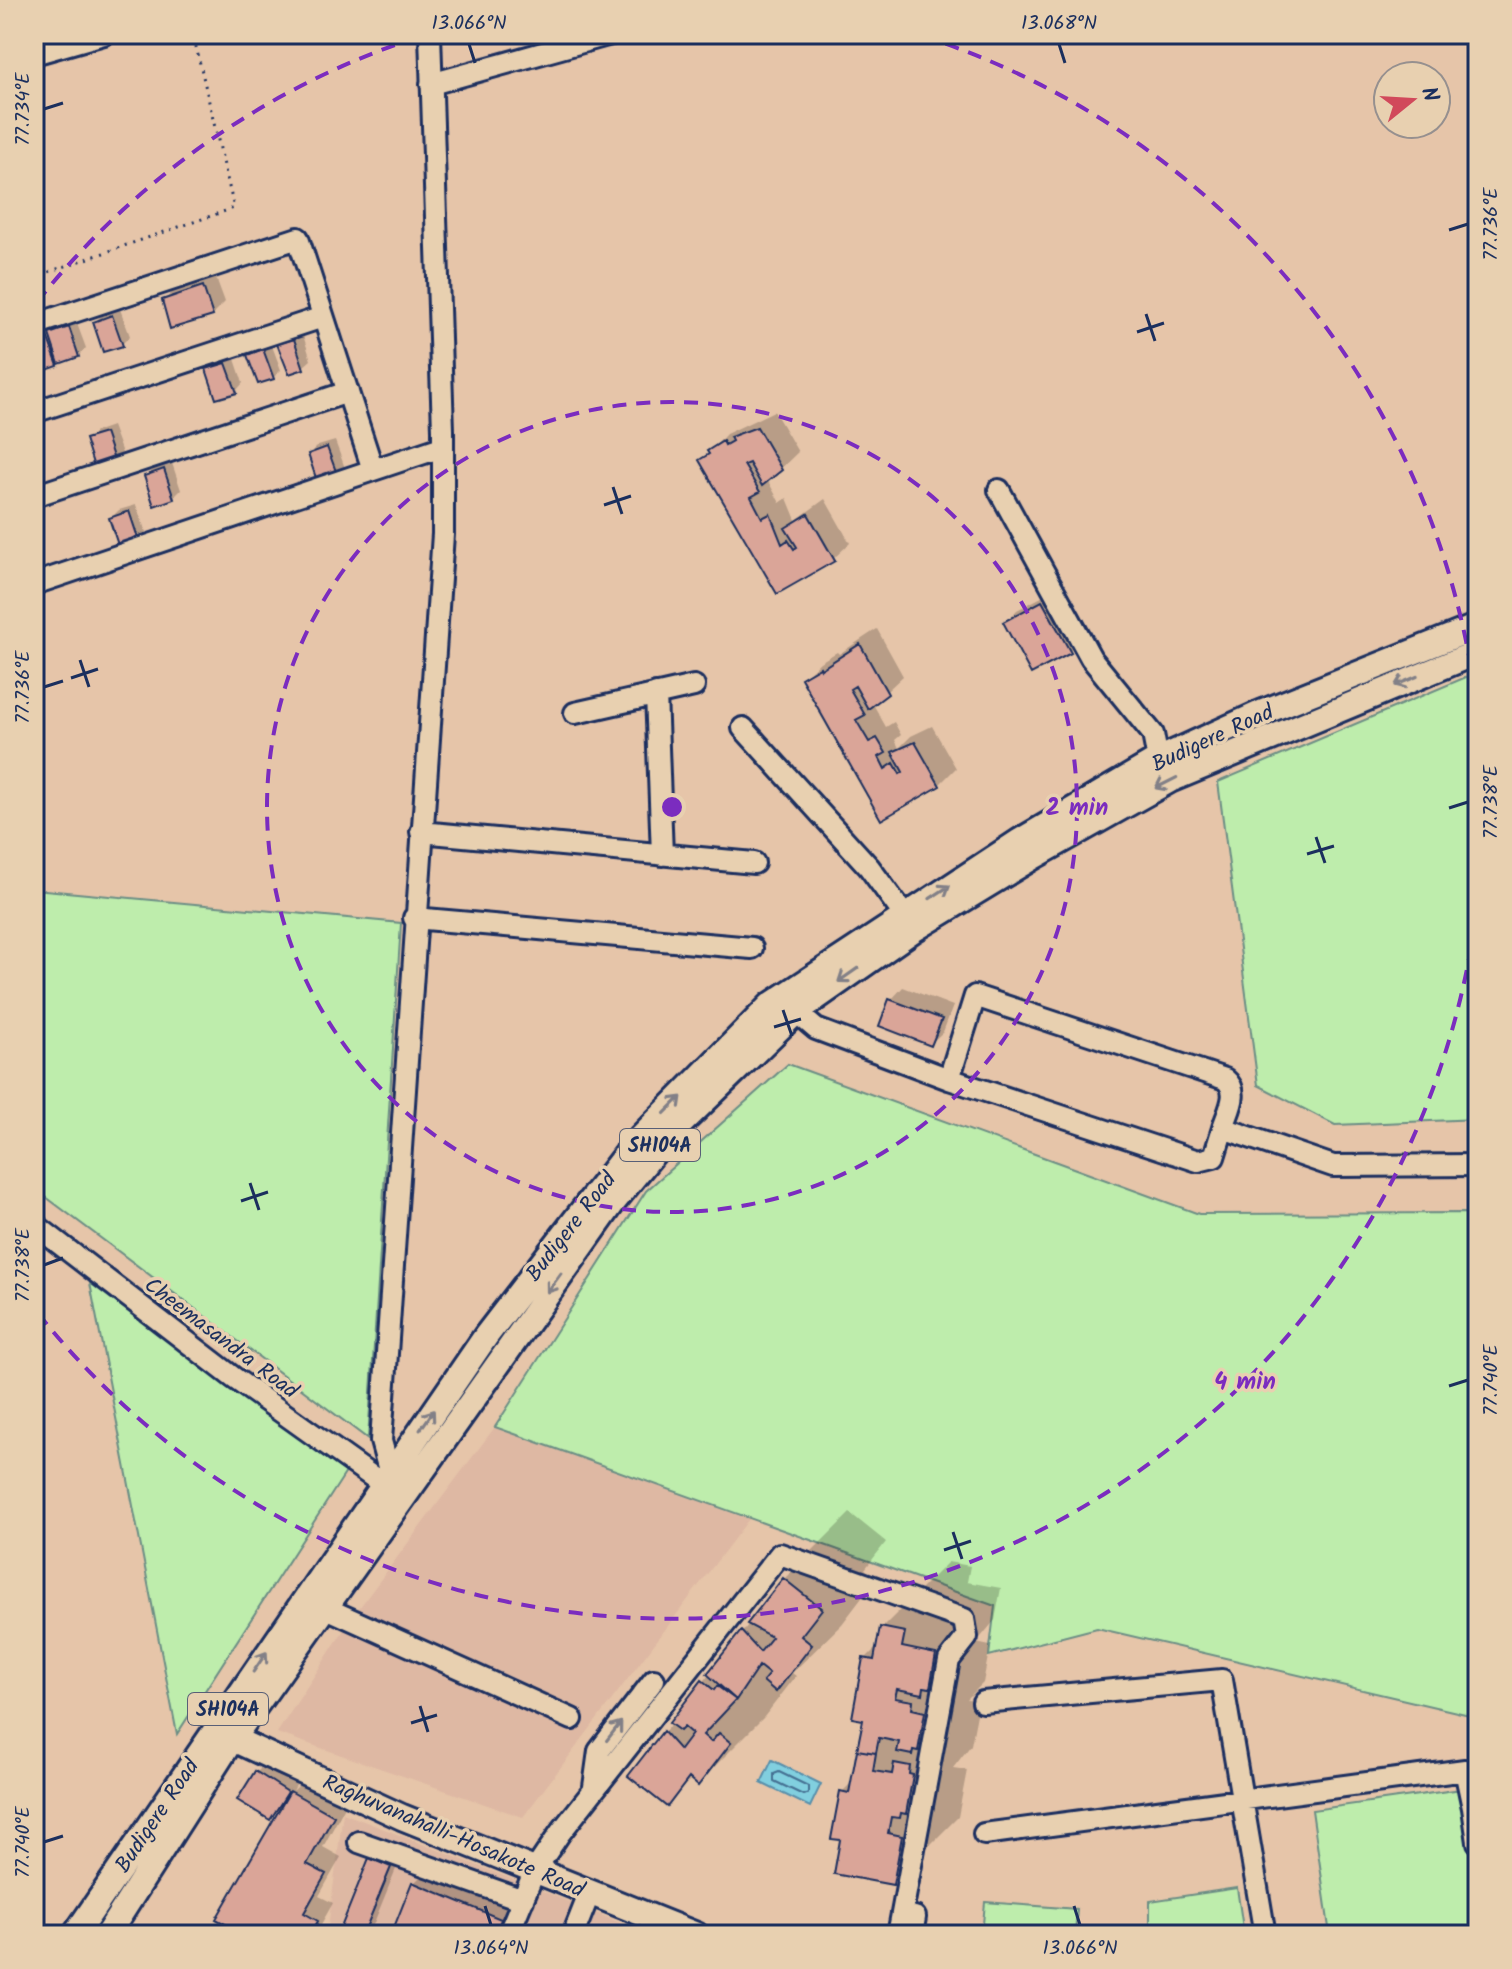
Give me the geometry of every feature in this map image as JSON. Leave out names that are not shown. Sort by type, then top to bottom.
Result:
[{"type":"main road","name":"Budigere Road","points":[[75,1935],[223,1734],[394,1482],[486,1336],[633,1145],[771,1005],[1020,841],[1158,760],[1261,713],[1478,626]]},
{"type":"main road","name":"Budigere Road","points":[[107,1935],[223,1734],[326,1608],[394,1482],[641,1166],[796,1012],[913,930],[1033,857],[1170,780],[1478,652]]},
{"type":"main road","name":"Raghuvanahalli-Hosakote Road","points":[[223,1734],[402,1817],[696,1935]]},
{"type":"street","points":[[34,54],[104,34]]},
{"type":"street","points":[[394,1482],[381,1441],[414,918],[437,647],[442,447],[430,34]]},
{"type":"street","points":[[431,84],[611,34]]},
{"type":"street","points":[[34,325],[298,238],[373,470]]},
{"type":"street","points":[[34,412],[323,317]]},
{"type":"street","points":[[34,496],[348,392]]},
{"type":"street","points":[[34,584],[442,447]]},
{"type":"street","points":[[999,490],[1091,658],[1153,734],[1158,760]]},
{"type":"street","points":[[575,713],[694,686]]},
{"type":"street","points":[[656,694],[662,855]]},
{"type":"street","points":[[743,728],[869,867],[904,915]]},
{"type":"street","points":[[421,832],[754,863]]},
{"type":"street","points":[[414,918],[752,948]]},
{"type":"street","points":[[796,1012],[816,1029],[949,1079],[1198,1161],[1214,1157],[1234,1094],[1232,1085],[1225,1079],[975,996],[949,1079]]},
{"type":"street","points":[[1223,1128],[1333,1166],[1478,1165]]},
{"type":"street","name":"Cheemasandra Road","points":[[34,1224],[234,1378],[394,1482]]},
{"type":"street","points":[[508,1935],[535,1870],[593,1791],[780,1554],[964,1619],[967,1637],[949,1660],[898,1935]]},
{"type":"street","points":[[326,1608],[572,1719]]},
{"type":"street","points":[[593,1791],[599,1751],[654,1680]]},
{"type":"street","points":[[983,1702],[1222,1680],[1265,1935]]},
{"type":"street","points":[[984,1834],[1465,1770],[1475,1808],[1478,1842]]},
{"type":"street","points":[[359,1842],[523,1900]]},
{"type":"street","points":[[573,1935],[590,1892]]},
{"type":"path","points":[[34,277],[234,208],[193,34]]},
{"type":"shaded area","points":[[495,1427],[749,1519],[523,1817],[277,1733],[351,1619]]},
{"type":"shaded area","points":[[343,1813],[540,1890],[650,1935],[327,1935]]},
{"type":"green space","points":[[1478,672],[1478,1119],[1335,1125],[1258,1085],[1218,782]]},
{"type":"green space","points":[[34,889],[401,923],[368,1439],[34,1188]]},
{"type":"green space","points":[[788,1064],[1199,1214],[1478,1213],[1478,1717],[1097,1628],[989,1656],[995,1606],[495,1427],[646,1191]]},
{"type":"green space","points":[[90,1283],[346,1472],[177,1734]]},
{"type":"green space","points":[[1462,1789],[1478,1905],[1478,1935],[1330,1935],[1312,1810]]},
{"type":"green space","points":[[1237,1888],[1244,1935],[1150,1935],[1150,1901]]},
{"type":"green space","points":[[985,1902],[1077,1909],[1075,1935],[982,1935]]},
{"type":"water","points":[[772,1760],[821,1784],[810,1807],[761,1783]]},
{"type":"building","points":[[203,286],[213,316],[170,329],[162,300]]},
{"type":"building","points":[[112,315],[123,346],[103,352],[93,322]]},
{"type":"building","points":[[69,327],[79,357],[59,364],[49,334]]},
{"type":"building","points":[[47,336],[58,366],[38,373],[34,340]]},
{"type":"building","points":[[294,339],[304,369],[289,374],[277,344]]},
{"type":"building","points":[[263,349],[274,379],[258,384],[247,355]]},
{"type":"building","points":[[226,363],[237,393],[216,399],[206,369]]},
{"type":"building","points":[[757,427],[782,470],[762,486],[749,463],[744,465],[760,492],[751,497],[762,518],[770,514],[782,544],[788,540],[794,549],[797,547],[785,528],[808,514],[835,561],[777,594],[699,460],[723,441],[725,445],[732,441],[730,437]]},
{"type":"building","points":[[105,433],[115,463],[95,470],[85,439]]},
{"type":"building","points":[[327,447],[338,477],[318,484],[308,454]]},
{"type":"building","points":[[164,469],[174,499],[154,506],[144,476]]},
{"type":"building","points":[[129,511],[139,541],[119,548],[109,518]]},
{"type":"building","points":[[1042,601],[1071,653],[1031,674],[1003,622]]},
{"type":"building","points":[[860,644],[888,694],[868,709],[855,686],[850,689],[865,715],[856,720],[869,742],[877,738],[886,753],[879,757],[885,769],[894,763],[900,774],[903,772],[892,752],[915,742],[940,786],[881,820],[801,678]]},
{"type":"building","points":[[889,999],[942,1019],[931,1046],[879,1026]]},
{"type":"building","points":[[783,1578],[822,1609],[801,1636],[812,1645],[776,1692],[763,1681],[769,1674],[759,1666],[736,1700],[707,1674],[741,1631],[760,1652],[772,1637],[747,1624]]},
{"type":"building","points":[[880,1627],[905,1632],[902,1647],[936,1654],[930,1688],[924,1687],[923,1694],[897,1689],[895,1698],[913,1701],[912,1709],[925,1712],[918,1751],[913,1750],[912,1755],[897,1752],[899,1742],[879,1738],[876,1753],[857,1750],[863,1720],[852,1718],[863,1658],[874,1660]]},
{"type":"building","points":[[702,1680],[714,1690],[717,1686],[736,1700],[703,1735],[711,1742],[719,1733],[731,1743],[698,1786],[689,1778],[667,1807],[628,1776],[663,1731],[680,1750],[692,1734],[684,1727],[680,1731],[669,1723]]},
{"type":"building","points":[[857,1750],[876,1753],[873,1771],[892,1774],[894,1763],[910,1766],[909,1774],[913,1775],[906,1814],[901,1813],[900,1818],[891,1817],[888,1833],[902,1836],[893,1885],[834,1874],[840,1840],[831,1839],[840,1791],[849,1793]]},
{"type":"building","points":[[255,1771],[288,1792],[270,1820],[237,1800]]},
{"type":"building","points":[[290,1791],[334,1816],[307,1864],[326,1874],[304,1913],[318,1921],[310,1935],[245,1935],[216,1919]]},
{"type":"building","points":[[369,1858],[391,1867],[363,1935],[338,1935]]},
{"type":"building","points":[[412,1882],[501,1919],[495,1935],[391,1935]]}]
